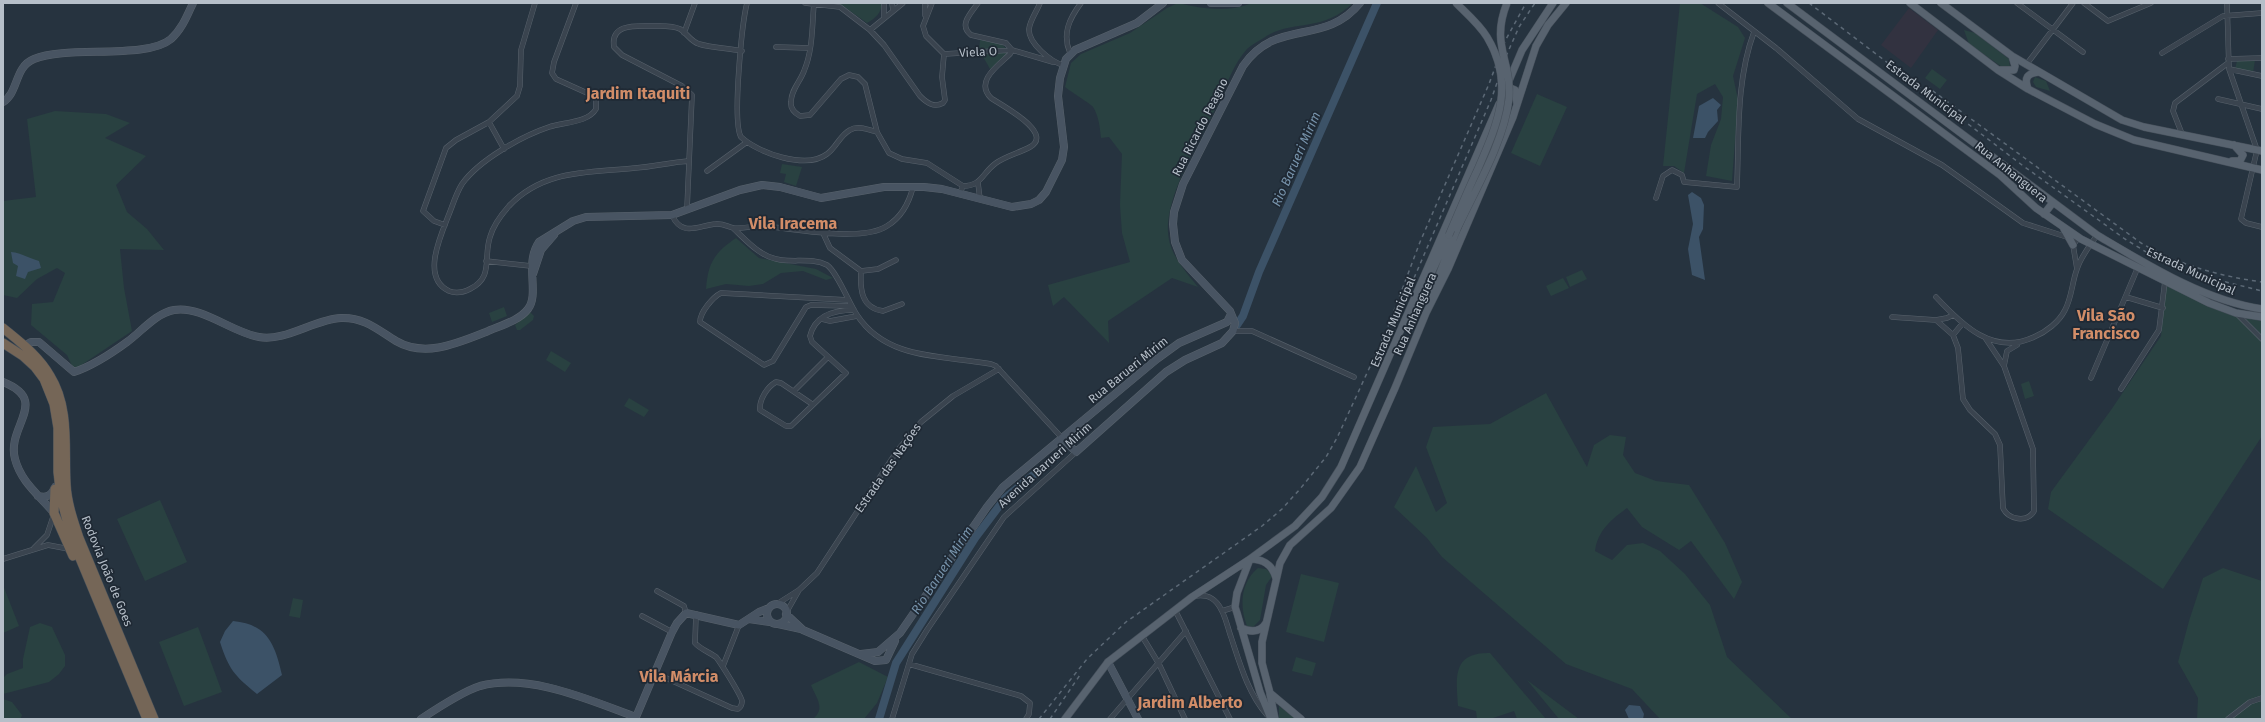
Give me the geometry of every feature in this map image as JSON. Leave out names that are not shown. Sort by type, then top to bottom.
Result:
[{"type":"highway","name":"Rodovia João de Goes","points":[[3,328],[24,346],[49,374],[57,390],[63,416],[66,485],[72,516],[79,538],[154,719]]},
{"type":"highway","name":"Rodovia João de Goes","points":[[3,343],[23,356],[35,367],[44,379],[54,404],[58,428],[58,472],[65,516],[89,585],[105,617],[147,719]]},
{"type":"highway","points":[[58,472],[54,513],[69,549],[89,585]]},
{"type":"main road","points":[[3,102],[12,94],[22,68],[34,59],[67,54],[135,49],[163,44],[180,29],[194,3]]},
{"type":"main road","points":[[24,346],[32,342],[39,342],[74,372],[126,343],[165,312],[180,309],[191,311],[263,338],[281,335],[319,322],[342,318],[366,322],[397,341],[409,346],[441,347],[458,344],[523,314],[532,302],[531,266],[539,242],[565,225],[580,218],[594,216],[672,214],[756,185],[780,187],[821,198],[884,187],[961,190],[980,199],[1012,207],[1023,206],[1039,200],[1059,170],[1064,152],[1058,96],[1063,65],[1070,53],[1137,24],[1163,3]]},
{"type":"main road","points":[[1211,3],[1238,3]]},
{"type":"main road","name":"Rua Ricardo Peagno","points":[[1231,314],[1228,308],[1187,267],[1179,253],[1174,238],[1174,212],[1183,184],[1243,66],[1254,53],[1276,38],[1328,27],[1346,16],[1360,3]]},
{"type":"main road","points":[[1398,337],[1417,306],[1449,235],[1494,133],[1502,105],[1503,94],[1499,67],[1490,41],[1482,29],[1456,3]]},
{"type":"main road","points":[[1426,313],[1457,229],[1494,148],[1506,115],[1509,87],[1499,34],[1501,18],[1507,3]]},
{"type":"main road","name":"Estrada Municipal","points":[[1065,719],[1108,662],[1192,597],[1250,559],[1295,526],[1313,508],[1334,480],[1349,451],[1522,50],[1553,3]]},
{"type":"main road","name":"Rua Anhanguera","points":[[1275,719],[1270,693],[1265,680],[1261,656],[1280,563],[1290,545],[1331,508],[1356,472],[1392,397],[1426,313],[1448,270],[1516,108],[1538,40],[1566,3]]},
{"type":"main road","name":"Rua Anhanguera","points":[[1768,3],[2000,175],[2044,214],[2080,238],[2210,303],[2236,313],[2262,317]]},
{"type":"main road","name":"Estrada Municipal","points":[[1787,3],[2095,233],[2142,261],[2221,299],[2262,309]]},
{"type":"main road","points":[[1910,3],[1998,70],[2028,89],[2123,137],[2262,170]]},
{"type":"main road","points":[[1941,3],[2012,56],[2122,120],[2260,151]]},
{"type":"main road","points":[[1998,70],[2014,70],[2015,66],[2012,56]]},
{"type":"main road","points":[[2028,89],[2026,77],[2039,72]]},
{"type":"main road","points":[[1505,91],[1510,88],[1515,90],[1516,108]]},
{"type":"main road","points":[[2222,161],[2241,160],[2242,153],[2234,145]]},
{"type":"main road","points":[[2004,165],[2012,174],[2051,205],[2074,218]]},
{"type":"main road","points":[[2044,214],[2051,205]]},
{"type":"main road","points":[[532,282],[541,250],[565,225]]},
{"type":"main road","points":[[2063,227],[2071,242]]},
{"type":"main road","points":[[2080,238],[2090,236],[2095,233]]},
{"type":"main road","points":[[1231,314],[1235,323],[1233,331]]},
{"type":"main road","name":"Rua Barueri Mirim","points":[[1063,439],[1162,354],[1179,342],[1227,322],[1231,314]]},
{"type":"main road","name":"Avenida Barueri Mirim","points":[[1076,452],[1166,372],[1185,360],[1222,343],[1233,331]]},
{"type":"main road","points":[[3,382],[19,390],[26,399],[25,411],[15,437],[13,450],[18,469],[27,485],[54,513]]},
{"type":"main road","points":[[1063,439],[1076,452]]},
{"type":"main road","name":"Avenida Barueri Mirim","points":[[861,654],[875,661],[886,660],[900,632],[998,492],[1063,439]]},
{"type":"main road","points":[[38,496],[46,498],[50,496],[56,485]]},
{"type":"main road","points":[[1271,719],[1253,668],[1235,607],[1237,593],[1250,559],[1258,559],[1268,564],[1274,571],[1276,578]]},
{"type":"main road","points":[[422,719],[479,686],[509,682],[540,686],[639,718],[672,632],[677,622],[686,613],[696,614],[739,625],[776,604],[783,607],[786,613],[803,630]]},
{"type":"main road","points":[[769,608],[767,617],[770,622]]},
{"type":"main road","points":[[778,624],[785,619],[786,613]]},
{"type":"main road","points":[[749,619],[770,622],[803,630],[861,654]]},
{"type":"main road","points":[[1241,628],[1254,631],[1264,626],[1267,621]]},
{"type":"main road","name":"Avenida Barueri Mirim","points":[[861,654],[878,652],[900,632]]},
{"type":"main road","points":[[1108,662],[1138,719]]},
{"type":"main road","points":[[1270,693],[1301,719]]},
{"type":"street","points":[[445,226],[434,221],[423,211],[443,154],[451,144],[489,122],[511,104],[519,92],[521,50],[535,3]]},
{"type":"street","points":[[576,3],[554,62],[552,73],[556,80],[596,97],[596,109],[586,118],[548,127],[504,148],[463,183],[445,226],[434,261],[434,274],[445,288],[459,292],[468,290],[482,281],[486,273],[489,238],[503,213],[516,200],[540,185],[561,175],[576,172],[635,168],[689,161]]},
{"type":"street","points":[[684,33],[695,3]]},
{"type":"street","points":[[747,3],[737,126],[741,137],[747,142],[781,158],[804,160],[826,155],[850,129],[861,128],[877,132]]},
{"type":"street","points":[[805,3],[840,7],[870,30],[884,45],[920,96],[932,105],[940,105],[943,103],[945,96],[942,77],[944,54],[925,33],[923,26],[925,17],[925,3]]},
{"type":"street","points":[[884,3],[884,16]]},
{"type":"street","points":[[892,3],[893,10]]},
{"type":"street","points":[[870,30],[884,16],[903,3]]},
{"type":"street","points":[[925,17],[932,3]]},
{"type":"street","points":[[978,3],[966,20],[965,29],[971,35],[1006,43],[1012,50],[1063,65]]},
{"type":"street","points":[[1040,3],[1029,27],[1029,34],[1033,42],[1053,62]]},
{"type":"street","points":[[1718,3],[1776,48],[1858,119],[1942,165],[2024,223],[2071,242],[2080,238]]},
{"type":"street","points":[[1724,3],[1726,9]]},
{"type":"street","points":[[2017,3],[2083,52]]},
{"type":"street","points":[[2026,65],[2073,3]]},
{"type":"street","points":[[2084,3],[2108,21],[2151,3]]},
{"type":"street","points":[[2227,3],[2228,69],[2240,104],[2260,151],[2253,168],[2241,216],[2243,221],[2246,223],[2262,227]]},
{"type":"street","points":[[814,4],[810,48],[804,71],[793,91],[790,102],[793,111],[805,117],[815,111],[841,79],[853,76],[858,77],[865,84],[877,132],[886,149],[893,156],[909,161],[927,163],[961,190],[978,183],[997,162],[1030,147],[1036,140],[1036,132],[1031,125],[991,98],[987,92],[986,81],[990,72],[1010,54],[1012,50]]},
{"type":"street","points":[[1070,53],[1066,34],[1070,20],[1080,4]]},
{"type":"street","points":[[2162,53],[2227,15],[2262,13]]},
{"type":"street","points":[[687,209],[693,100],[690,92],[682,86],[622,55],[616,51],[613,43],[617,32],[627,26],[668,26],[678,29],[688,38],[698,43],[742,51]]},
{"type":"street","points":[[1656,198],[1663,176],[1672,170],[1682,175],[1684,182],[1738,187],[1743,83],[1747,56],[1754,32]]},
{"type":"street","points":[[776,47],[810,48]]},
{"type":"street","name":"Viela O","points":[[944,54],[1012,50]]},
{"type":"street","points":[[2182,134],[2173,111],[2175,103],[2228,61],[2262,58]]},
{"type":"street","points":[[2228,69],[2262,76]]},
{"type":"street","points":[[2218,99],[2262,109]]},
{"type":"street","points":[[489,122],[504,148]]},
{"type":"street","points":[[707,171],[747,142]]},
{"type":"street","points":[[978,183],[980,199]]},
{"type":"street","points":[[672,214],[676,223],[685,228],[719,224],[733,228],[762,226],[823,233],[863,233],[887,227],[904,211],[913,187]]},
{"type":"street","points":[[733,228],[752,247],[768,256],[782,260],[815,261],[827,265],[857,316],[872,331],[896,348],[942,358],[991,364],[1000,369],[1063,439]]},
{"type":"street","points":[[823,233],[830,248],[861,271],[878,269],[896,260]]},
{"type":"street","points":[[2004,366],[2008,351],[2021,343],[2042,334],[2061,317],[2069,302],[2077,269],[2092,243],[2095,233]]},
{"type":"street","points":[[2071,242],[2077,269]]},
{"type":"street","points":[[486,261],[531,266]]},
{"type":"street","points":[[2091,378],[2138,267]]},
{"type":"street","points":[[861,271],[862,297],[868,305],[883,311],[902,304]]},
{"type":"street","points":[[2121,389],[2138,360],[2156,338],[2162,321],[2165,281]]},
{"type":"street","points":[[848,300],[721,293],[714,298],[703,312],[700,322],[764,365],[773,361],[804,309],[811,305],[851,306]]},
{"type":"street","points":[[1936,296],[1962,324],[1986,339],[2003,343],[2021,343]]},
{"type":"street","points":[[2126,297],[2164,308]]},
{"type":"street","points":[[811,299],[811,305]]},
{"type":"street","points":[[830,300],[830,306]]},
{"type":"street","points":[[812,404],[781,383],[773,383],[765,392],[760,410],[788,426],[795,423],[812,404],[846,373],[810,338],[814,325],[828,314],[854,310]]},
{"type":"street","points":[[836,312],[839,318]]},
{"type":"street","points":[[2236,313],[2262,339]]},
{"type":"street","points":[[1892,317],[1936,320],[1953,315]]},
{"type":"street","points":[[822,319],[830,321],[839,318],[857,316]]},
{"type":"street","points":[[1936,320],[1953,336],[1958,348],[1963,399],[1970,410],[1995,434],[2000,445],[2003,508],[2005,513],[2012,517],[2026,518],[2030,517],[2034,511],[2033,449],[2004,366],[1986,339]]},
{"type":"street","points":[[1953,336],[1962,324]]},
{"type":"street","points":[[1233,331],[1252,332],[1354,377]]},
{"type":"street","points":[[794,391],[828,357]]},
{"type":"street","name":"Estrada das Nações","points":[[776,604],[807,584],[823,564],[897,451],[916,427],[944,402],[979,379],[1000,369]]},
{"type":"street","name":"Avenida Barueri Mirim","points":[[892,719],[909,664],[927,630],[1004,517],[1076,452]]},
{"type":"street","points":[[34,548],[47,535],[54,513]]},
{"type":"street","points":[[3,559],[34,548],[48,545],[69,549]]},
{"type":"street","name":"Estrada das Nações","points":[[786,613],[799,590]]},
{"type":"street","points":[[657,591],[684,606],[686,613]]},
{"type":"street","points":[[1192,597],[1206,596],[1216,602],[1222,611],[1242,669],[1256,701],[1271,719]]},
{"type":"street","points":[[1222,611],[1235,607]]},
{"type":"street","points":[[1175,610],[1230,719]]},
{"type":"street","points":[[655,673],[736,710],[740,707],[742,701],[723,666],[715,657],[695,643],[696,614]]},
{"type":"street","points":[[642,616],[672,632]]},
{"type":"street","points":[[723,666],[739,625]]},
{"type":"street","points":[[1110,719],[1186,631]]},
{"type":"street","points":[[1142,636],[1159,664],[1185,719]]},
{"type":"street","points":[[909,664],[1021,696],[1030,703],[1029,714],[1026,719]]},
{"type":"street","points":[[1242,669],[1253,668]]},
{"type":"street","points":[[2228,719],[2250,702],[2262,698]]},
{"type":"shaded area","points":[[1909,8],[1938,30],[1911,68],[1881,45]]},
{"type":"shaded area","points":[[1713,98],[1721,105],[1717,110],[1718,121],[1708,132],[1705,138],[1693,138],[1699,106]]},
{"type":"shaded area","points":[[1692,192],[1701,198],[1704,205],[1703,229],[1699,237],[1705,280],[1692,275],[1688,249],[1693,224],[1688,195]]},
{"type":"shaded area","points":[[11,252],[39,261],[41,268],[28,272],[25,279],[16,276],[18,266],[13,263]]},
{"type":"shaded area","points":[[233,621],[254,626],[262,631],[268,638],[276,654],[282,675],[257,694],[234,672],[226,659],[220,642],[225,631]]},
{"type":"shaded area","points":[[1629,705],[1640,706],[1644,714],[1643,719],[1629,719],[1625,710]]},
{"type":"green space","points":[[834,3],[882,3],[882,6],[878,15],[867,23],[843,6]]},
{"type":"green space","points":[[1178,3],[1196,7],[1224,9],[1252,3],[1353,3],[1341,13],[1329,19],[1284,29],[1273,33],[1250,46],[1242,55],[1227,82],[1181,177],[1175,192],[1168,223],[1168,233],[1172,250],[1176,258],[1198,287],[1172,278],[1108,321],[1109,343],[1064,297],[1053,306],[1048,285],[1130,262],[1122,233],[1120,205],[1122,154],[1109,137],[1101,138],[1098,118],[1093,107],[1065,87],[1071,63],[1081,54],[1130,33],[1167,8]]},
{"type":"green space","points":[[1680,3],[1700,3],[1738,27],[1745,38],[1733,76],[1738,100],[1732,181],[1706,176],[1711,145],[1721,119],[1723,97],[1715,84],[1697,94],[1684,173],[1674,166],[1663,166]]},
{"type":"green space","points":[[1964,30],[1975,33],[2009,59],[2010,67],[2002,67],[1969,44]]},
{"type":"green space","points":[[980,40],[1000,43],[1006,48],[979,50]]},
{"type":"green space","points":[[1006,52],[1008,55],[990,69],[981,53]]},
{"type":"green space","points":[[2255,60],[2253,73],[2235,69],[2237,61]]},
{"type":"green space","points":[[1932,69],[1947,80],[1940,89],[1925,78]]},
{"type":"green space","points":[[2035,77],[2046,81],[2050,91],[2036,87],[2033,82]]},
{"type":"green space","points":[[1537,94],[1567,107],[1540,166],[1511,153]]},
{"type":"green space","points":[[55,111],[106,114],[130,123],[105,138],[146,156],[116,185],[127,212],[147,229],[164,250],[120,249],[124,288],[132,331],[74,370],[67,355],[31,325],[32,304],[53,302],[65,273],[57,268],[37,279],[17,298],[3,295],[3,201],[36,197],[27,119]]},
{"type":"green space","points":[[782,164],[802,167],[796,186],[784,182],[786,174],[780,173]]},
{"type":"green space","points":[[736,238],[759,258],[816,269],[833,278],[826,280],[803,271],[781,273],[763,284],[749,286],[726,284],[706,289],[708,272],[714,259],[728,243]]},
{"type":"green space","points":[[1582,270],[1587,279],[1570,287],[1566,277]]},
{"type":"green space","points":[[1563,278],[1569,288],[1551,296],[1546,286]]},
{"type":"green space","points":[[2166,284],[2235,315],[2262,340],[2262,436],[2163,589],[2048,509],[2051,492],[2111,410],[2161,336]]},
{"type":"green space","points":[[504,307],[507,316],[492,322],[489,313]]},
{"type":"green space","points":[[530,312],[534,316],[533,320],[520,330],[517,330],[515,325]]},
{"type":"green space","points":[[2245,318],[2262,321],[2262,335]]},
{"type":"green space","points":[[551,351],[571,363],[565,372],[546,360]]},
{"type":"green space","points":[[2029,381],[2034,396],[2025,399],[2021,384]]},
{"type":"green space","points":[[1546,393],[1587,467],[1594,445],[1610,435],[1626,437],[1623,455],[1635,473],[1656,481],[1689,485],[1725,543],[1742,582],[1734,599],[1691,541],[1679,550],[1642,527],[1627,508],[1611,521],[1602,531],[1595,551],[1612,560],[1627,545],[1643,543],[1660,551],[1685,574],[1710,605],[1727,657],[1792,719],[1660,719],[1632,689],[1566,664],[1442,557],[1427,538],[1394,507],[1416,466],[1436,512],[1447,503],[1426,447],[1433,427],[1490,424]]},
{"type":"green space","points":[[629,398],[649,410],[644,417],[624,406]]},
{"type":"green space","points":[[160,500],[187,562],[145,581],[117,519]]},
{"type":"green space","points":[[1258,568],[1266,569],[1273,575],[1266,585],[1260,620],[1253,627],[1247,626],[1244,618],[1242,602],[1248,580]]},
{"type":"green space","points":[[2223,568],[2262,581],[2262,719],[2197,719],[2198,698],[2178,662],[2203,578]]},
{"type":"green space","points":[[1301,574],[1339,583],[1324,642],[1286,632]]},
{"type":"green space","points":[[3,585],[19,626],[3,633]]},
{"type":"green space","points":[[293,598],[303,600],[300,618],[289,616]]},
{"type":"green space","points":[[40,623],[52,627],[65,655],[65,666],[59,674],[49,682],[3,694],[3,678],[7,674],[23,668],[23,659],[30,627]]},
{"type":"green space","points":[[198,627],[222,692],[184,706],[159,642]]},
{"type":"green space","points":[[1490,653],[1546,719],[1517,719],[1514,711],[1490,719],[1477,719],[1476,711],[1458,706],[1457,677],[1463,662],[1469,657],[1478,654]]},
{"type":"green space","points":[[1296,657],[1316,663],[1312,676],[1292,671]]},
{"type":"green space","points":[[859,662],[888,677],[877,703],[864,719],[813,719],[819,711],[819,703],[811,685]]},
{"type":"green space","points":[[1527,680],[1579,719],[1559,719]]},
{"type":"green space","points":[[3,699],[12,702],[22,715],[21,718],[3,719]]},
{"type":"green space","points":[[1279,706],[1297,719],[1279,719]]},
{"type":"waterway","name":"Rio Barueri Mirim","points":[[1237,325],[1243,316],[1259,272],[1377,3]]},
{"type":"waterway","name":"Rio Barueri Mirim","points":[[879,719],[896,663],[975,538],[1006,497],[1057,456]]},
{"type":"railway","points":[[1039,719],[1087,659],[1126,622],[1262,526],[1282,509],[1326,457],[1337,438],[1386,332],[1420,242],[1489,84],[1505,41],[1526,3]]},
{"type":"railway","points":[[1395,322],[1491,100],[1507,54],[1519,27],[1535,3]]},
{"type":"railway","points":[[1809,3],[2022,165],[2125,239],[2156,258],[2190,273],[2262,291]]},
{"type":"railway","points":[[1926,86],[2141,243],[2170,258],[2215,273],[2262,282]]},
{"type":"railway","points":[[1050,719],[1080,675]]},
{"type":"district","name":"Jardim Itaquiti","points":[[638,93]]},
{"type":"district","name":"Vila Iracema","points":[[793,223]]},
{"type":"district","name":"Vila São Francisco","points":[[2106,324]]},
{"type":"district","name":"Vila Márcia","points":[[679,676]]},
{"type":"district","name":"Jardim Alberto","points":[[1190,702]]}]
